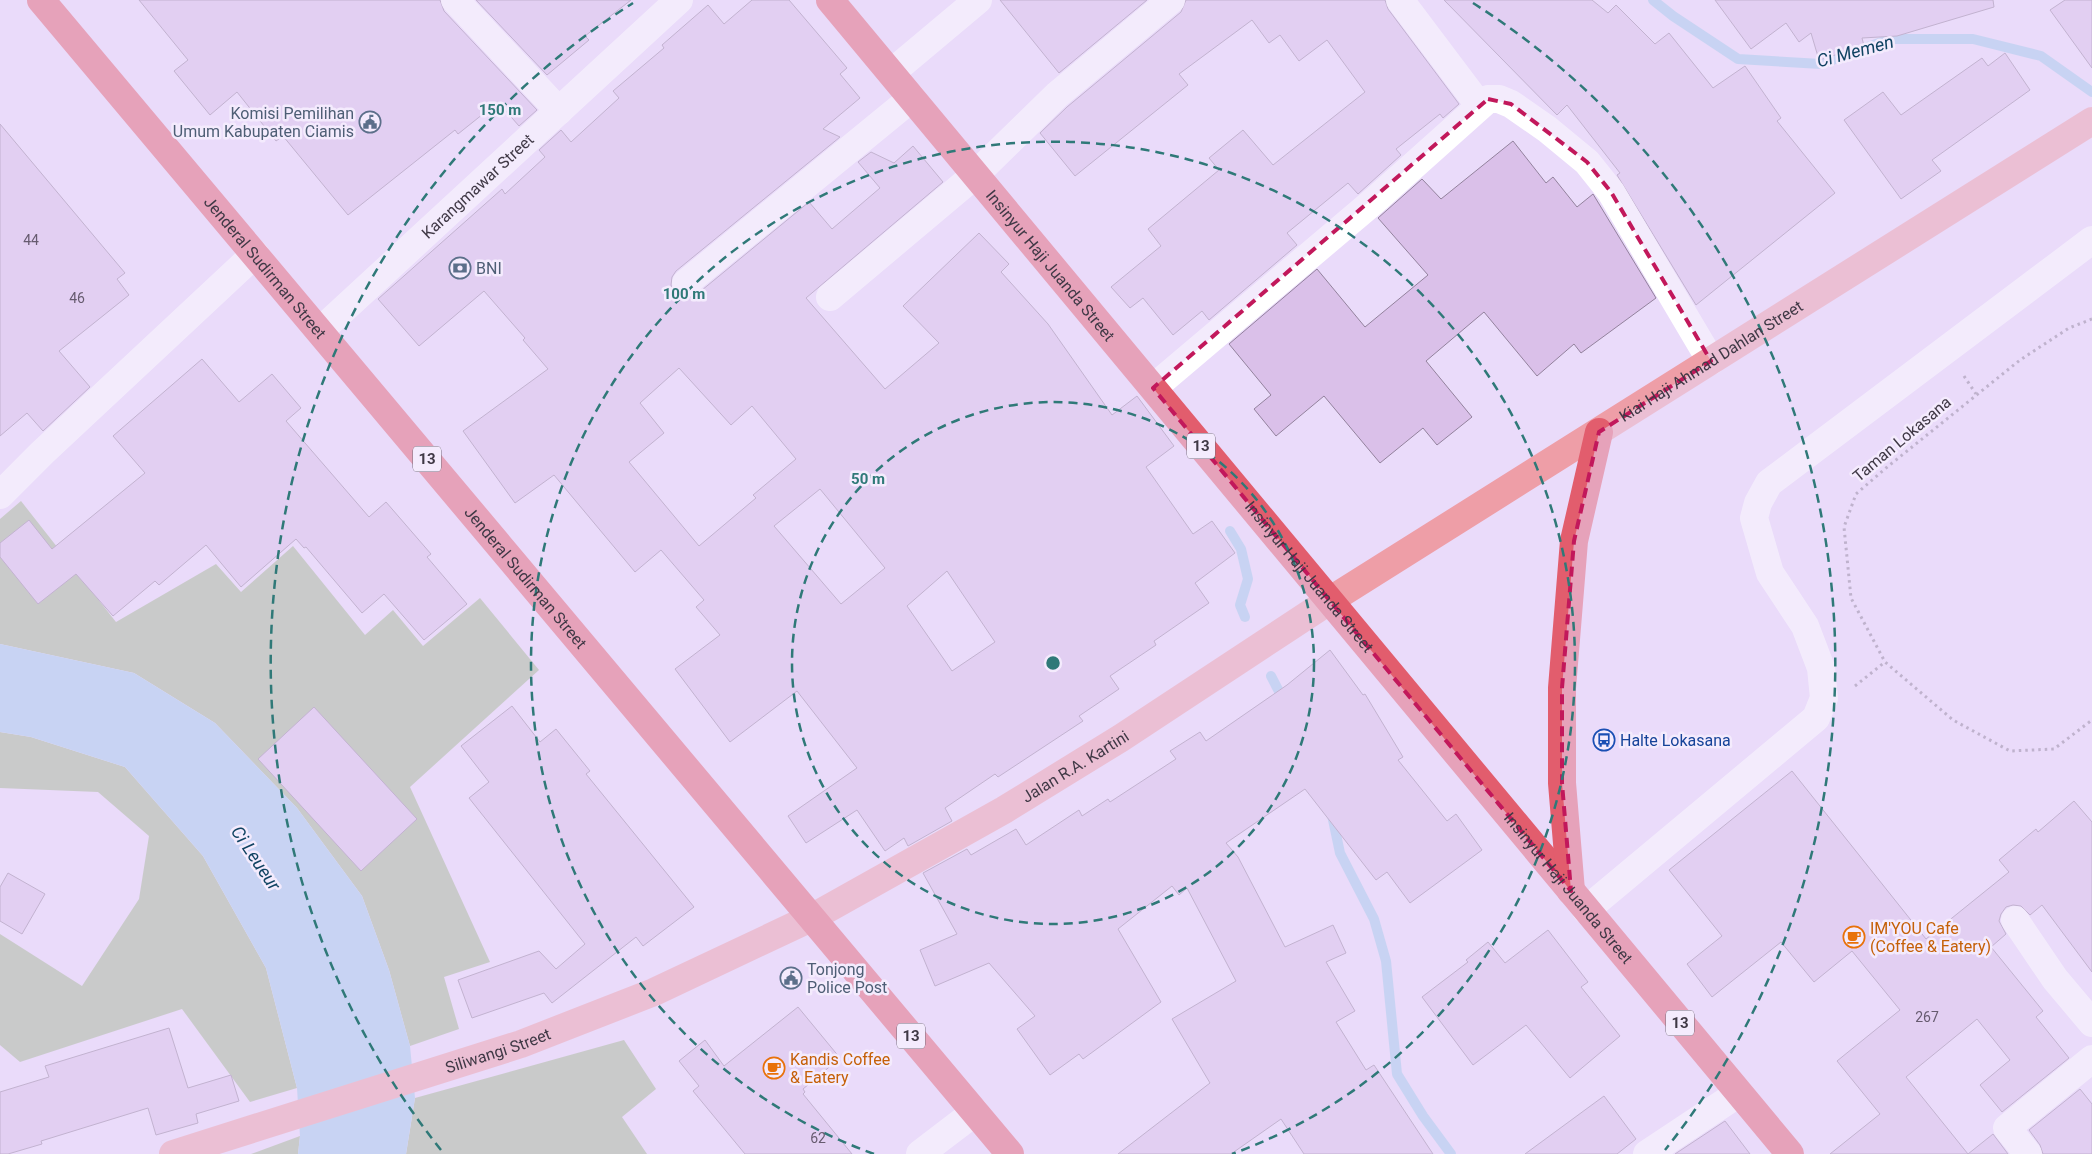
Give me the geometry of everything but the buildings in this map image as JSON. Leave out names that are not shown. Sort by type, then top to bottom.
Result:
[{"type":"highway","name":"Jenderal Sudirman Street","points":[[41,0],[813,917],[1010,1154]]},
{"type":"highway","name":"Insinyur Haji Juanda Street","points":[[830,0],[1790,1154]]},
{"type":"highway","points":[[1579,900],[1562,783],[1562,688],[1574,541],[1599,432]]},
{"type":"main road","name":"Kiai Haji Ahmad Dahlan Street","points":[[1329,601],[2092,122]]},
{"type":"main road","name":"Jalan R.A. Kartini","points":[[813,917],[1004,810],[1121,738],[1329,601]]},
{"type":"main road","name":"Siliwangi Street","points":[[172,1154],[521,1044],[654,992],[813,917]]},
{"type":"street","points":[[455,0],[559,111]]},
{"type":"street","name":"Karangmawar Street","points":[[320,331],[679,0]]},
{"type":"street","points":[[891,73],[978,0]]},
{"type":"street","points":[[830,297],[975,175],[1057,95],[1171,0]]},
{"type":"street","points":[[1400,0],[1480,105]]},
{"type":"street","points":[[686,282],[912,98]]},
{"type":"street","points":[[1153,388],[1375,200],[1480,105],[1488,100],[1498,99],[1511,104],[1547,128],[1587,162],[1611,192],[1711,361]]},
{"type":"street","points":[[1579,900],[1816,718],[1824,698],[1821,668],[1805,626],[1770,573],[1754,518],[1758,502],[1769,483],[2092,240]]},
{"type":"street","points":[[0,495],[42,453],[255,254]]},
{"type":"street","points":[[2015,920],[2055,980],[2092,1022]]},
{"type":"street","points":[[2028,1154],[2007,1128],[2092,1059]]},
{"type":"street","points":[[1647,1154],[1739,1093]]},
{"type":"street","points":[[920,1154],[975,1112]]},
{"type":"path","name":"Taman Lokasana","points":[[2092,319],[2069,328],[2020,360],[1886,468],[1856,494],[1844,527],[1851,598],[1885,662],[1953,720],[2010,751],[2054,749],[2092,720]]},
{"type":"highlighted area","points":[[1488,99],[1511,104],[1587,162],[1611,192],[1711,361],[1599,432],[1574,541],[1562,688],[1562,783],[1571,891],[1153,388]]},
{"type":"green space","points":[[21,501],[116,622],[216,564],[241,592],[293,546],[365,635],[393,610],[423,646],[480,598],[539,670],[410,787],[490,962],[444,977],[459,1029],[410,1046],[389,970],[362,896],[297,808],[215,723],[134,673],[0,644],[0,519]]},
{"type":"green space","points":[[0,732],[31,737],[125,767],[203,856],[266,968],[297,1088],[250,1102],[182,1009],[20,1062],[0,1045],[0,934],[82,986],[139,899],[149,836],[98,792],[0,788]]},
{"type":"green space","points":[[624,1040],[656,1089],[622,1117],[647,1154],[406,1154],[415,1098]]},
{"type":"green space","points":[[300,1136],[298,1154],[251,1154]]},
{"type":"water","name":"Ci Leueur","points":[[0,644],[134,673],[215,723],[297,808],[362,896],[389,970],[410,1046],[415,1098],[406,1154],[298,1154],[300,1136],[297,1088],[266,968],[203,856],[125,767],[31,737],[0,732]]},
{"type":"waterway","name":"Ci Memen","points":[[1653,0],[1673,16],[1738,59],[1821,64],[1890,39],[1973,39],[2041,56],[2092,92]]},
{"type":"waterway","points":[[1230,531],[1241,549],[1248,579],[1240,605],[1245,617]]},
{"type":"waterway","points":[[1271,676],[1285,703]]},
{"type":"waterway","points":[[1332,815],[1340,853],[1374,919],[1386,961],[1397,1074],[1423,1116],[1451,1154]]},
{"type":"place","name":"Komisi Pemilihan Umum Kabupaten Ciamis","points":[[370,122]]},
{"type":"place","name":"BNI","points":[[460,268]]},
{"type":"place","name":"Halte Lokasana","points":[[1604,740]]},
{"type":"place","name":"IM'YOU Cafe (Coffee & Eatery)","points":[[1854,937]]},
{"type":"place","name":"Tonjong Police Post","points":[[791,978]]},
{"type":"place","name":"Kandis Coffee & Eatery","points":[[774,1068]]}]
